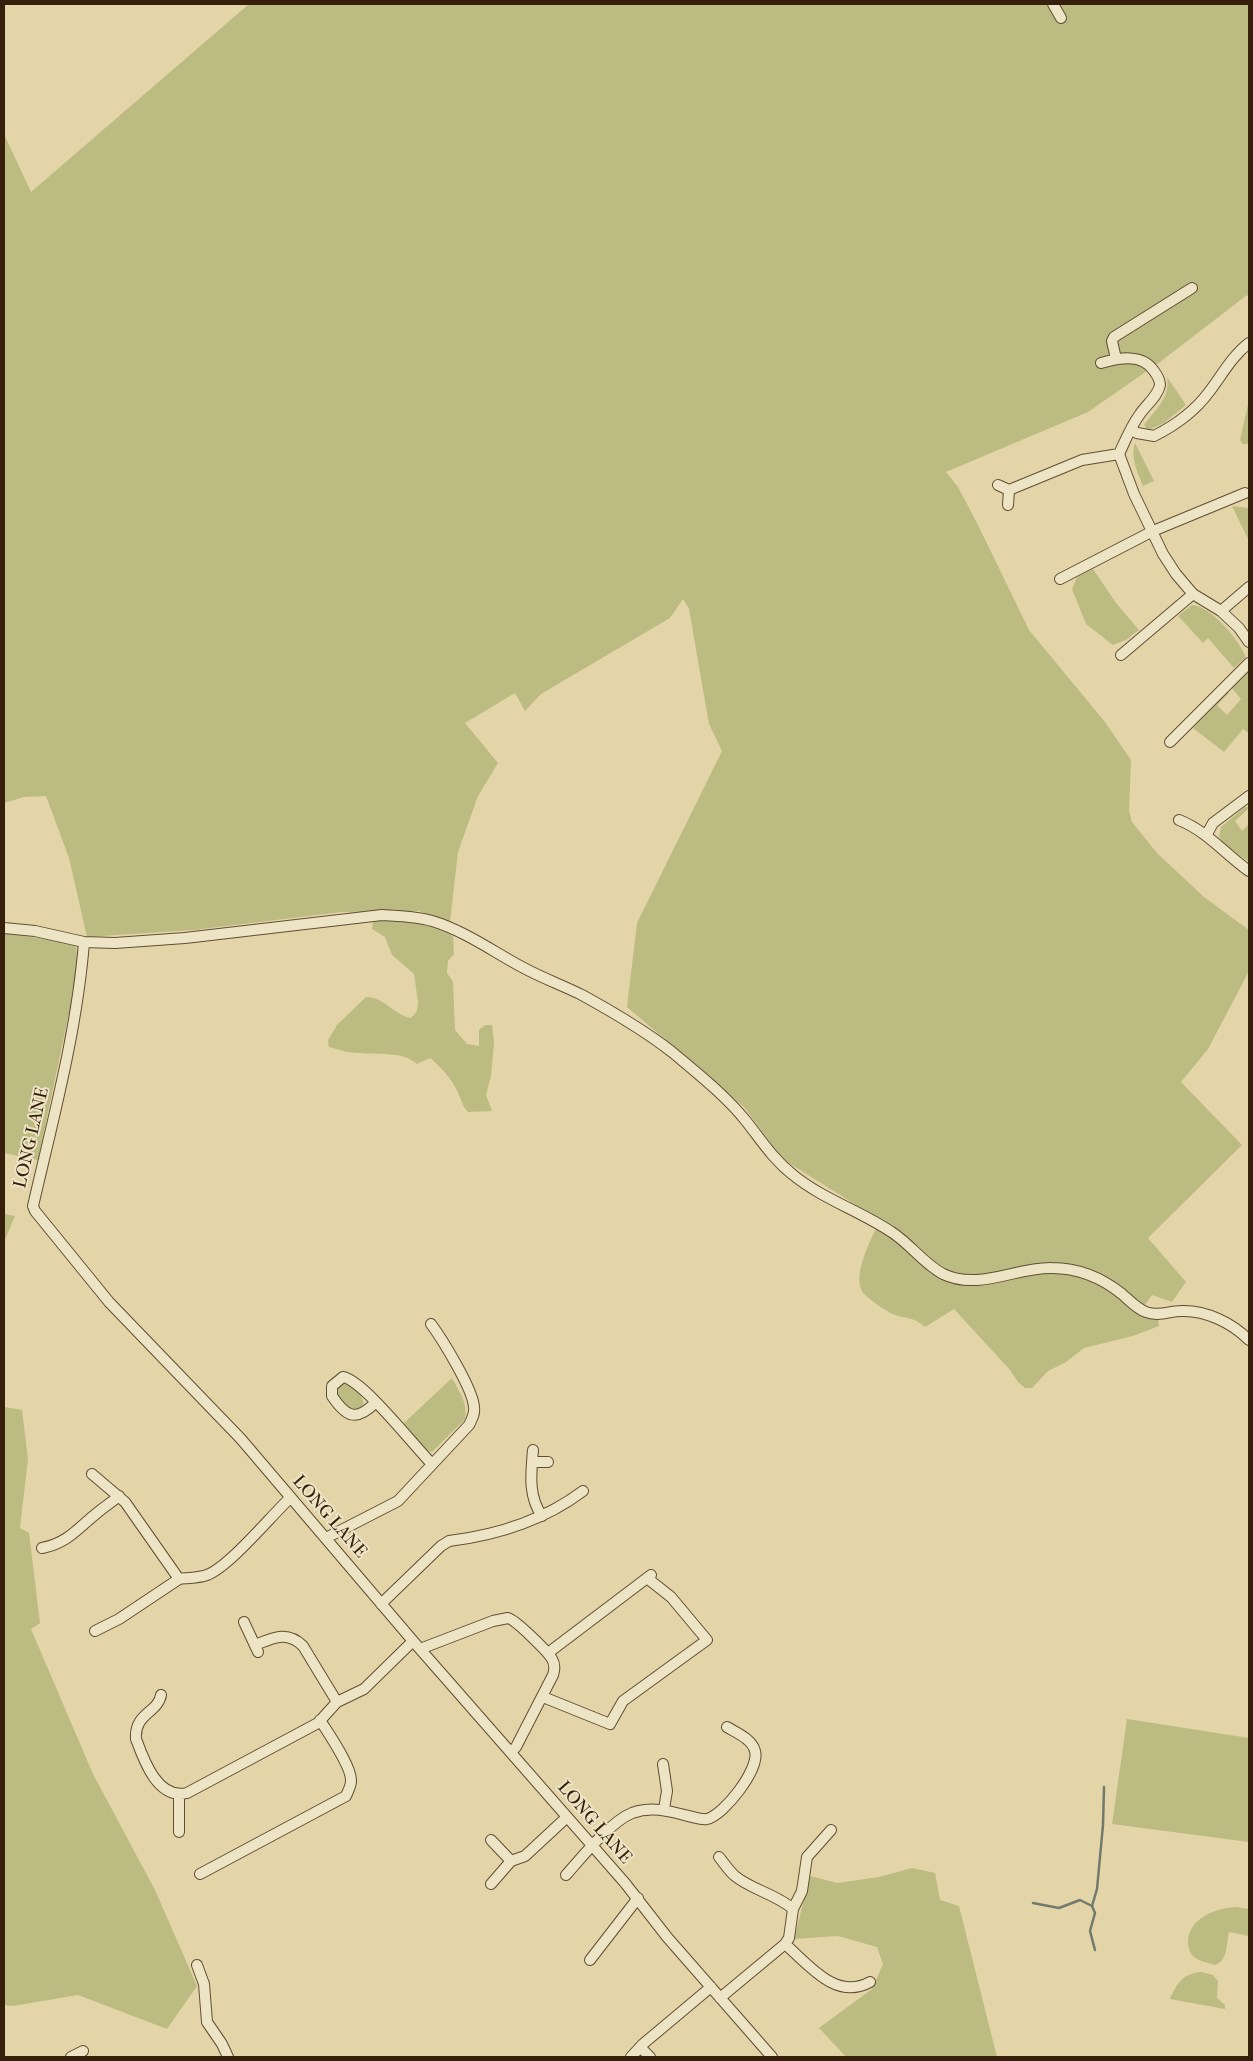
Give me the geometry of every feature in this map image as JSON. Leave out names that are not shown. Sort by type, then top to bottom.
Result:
[{"type":"street","points":[[1053,4],[1061,18]]},
{"type":"street","points":[[1116,359],[1112,341],[1114,337],[1192,288]]},
{"type":"street","points":[[1131,429],[1136,433],[1154,436],[1191,412],[1208,393],[1236,354],[1249,343]]},
{"type":"street","points":[[1102,363],[1116,359],[1138,359],[1152,368],[1158,377],[1160,385],[1156,394],[1131,429],[1119,454],[1134,494],[1163,554],[1192,594],[1221,611],[1239,628],[1249,642]]},
{"type":"street","points":[[998,485],[1008,490],[1082,460],[1119,454]]},
{"type":"street","points":[[1008,490],[1008,505]]},
{"type":"street","points":[[1060,579],[1153,531],[1245,493]]},
{"type":"street","points":[[1221,611],[1249,588]]},
{"type":"street","points":[[1121,655],[1192,594]]},
{"type":"street","points":[[1170,742],[1249,663]]},
{"type":"street","points":[[1207,834],[1213,823],[1249,796]]},
{"type":"street","points":[[1179,820],[1207,834],[1226,854],[1249,871]]},
{"type":"street","points":[[4,928],[35,931],[84,942],[150,942],[382,915],[407,916],[438,923],[455,930],[542,978],[617,1014],[654,1039],[698,1074],[735,1109],[773,1157],[795,1177],[892,1233],[931,1267],[944,1275],[958,1279],[979,1281],[1037,1268],[1073,1270],[1092,1275],[1107,1283],[1147,1313],[1159,1314],[1182,1310],[1199,1313],[1230,1324],[1249,1340]]},
{"type":"street","name":"LONG LANE","points":[[84,942],[75,1014],[34,1206],[35,1211],[109,1302],[218,1414],[638,1898],[667,1937],[772,2057]]},
{"type":"street","points":[[326,1538],[393,1504],[469,1425],[474,1407],[454,1360],[442,1338],[431,1324]]},
{"type":"street","points":[[375,1403],[432,1464]]},
{"type":"street","points":[[532,1450],[532,1495],[542,1516]]},
{"type":"street","points":[[532,1462],[548,1462]]},
{"type":"street","points":[[92,1474],[125,1502],[180,1579]]},
{"type":"street","points":[[381,1604],[441,1546],[449,1541],[506,1530],[542,1516],[583,1491]]},
{"type":"street","points":[[42,1548],[52,1546],[74,1535],[98,1512],[119,1496]]},
{"type":"street","points":[[95,1631],[120,1619],[180,1579],[207,1575],[217,1569],[290,1498]]},
{"type":"street","points":[[543,1696],[610,1728],[624,1701],[707,1640],[671,1597],[649,1577],[548,1653]]},
{"type":"street","points":[[420,1649],[493,1621],[508,1618],[516,1622],[548,1653],[553,1660],[554,1670],[543,1696],[516,1747],[510,1752]]},
{"type":"street","points":[[244,1622],[257,1649],[282,1636],[297,1641],[303,1646],[337,1702]]},
{"type":"street","points":[[161,1695],[160,1702],[138,1722],[135,1731],[136,1739],[159,1784],[171,1793],[180,1795],[187,1793],[320,1720],[337,1702],[364,1689],[413,1640]]},
{"type":"street","points":[[200,1874],[346,1796],[351,1781],[350,1774],[334,1742],[320,1720]]},
{"type":"street","points":[[566,1875],[592,1846],[628,1815],[641,1811],[664,1809],[703,1819],[716,1815],[733,1797],[750,1772],[756,1758],[755,1750],[747,1740],[727,1727]]},
{"type":"street","points":[[663,1764],[667,1790],[664,1809]]},
{"type":"street","points":[[179,1832],[180,1795]]},
{"type":"street","points":[[490,1884],[510,1860],[525,1856],[567,1817]]},
{"type":"street","points":[[720,1998],[785,1944],[789,1938],[793,1909],[802,1890],[807,1857],[831,1830]]},
{"type":"street","points":[[491,1840],[510,1860]]},
{"type":"street","points":[[719,1857],[734,1875],[746,1883],[784,1900],[793,1909]]},
{"type":"street","points":[[590,1960],[638,1898]]},
{"type":"street","points":[[785,1944],[820,1976],[837,1986],[850,1988],[870,1982]]},
{"type":"street","points":[[196,1965],[204,1984],[207,2022],[222,2044],[228,2057]]},
{"type":"street","points":[[631,2057],[640,2047],[711,1987]]},
{"type":"street","points":[[640,2047],[650,2057]]},
{"type":"street","points":[[71,2057],[83,2051]]},
{"type":"shaded area","points":[[249,4],[1249,4],[1249,298],[1247,295],[1160,362],[1088,412],[946,472],[958,487],[977,523],[1029,630],[1105,722],[1131,760],[1129,811],[1132,822],[1157,853],[1204,897],[1249,930],[1249,971],[1208,1049],[1181,1082],[1242,1145],[1148,1238],[1186,1282],[1172,1302],[1152,1295],[1145,1305],[1098,1273],[1154,1318],[1158,1319],[1159,1326],[1133,1336],[1084,1348],[1066,1362],[1048,1371],[1032,1388],[1025,1388],[954,1309],[925,1327],[909,1318],[890,1313],[871,1300],[862,1291],[860,1284],[861,1267],[878,1225],[856,1205],[781,1158],[745,1108],[627,1007],[637,923],[722,751],[709,724],[689,609],[683,599],[670,618],[541,694],[525,711],[515,693],[465,723],[498,763],[478,796],[458,852],[450,922],[419,911],[342,912],[194,930],[87,937],[69,858],[46,796],[24,797],[4,803],[4,134],[31,192]]},
{"type":"shaded area","points":[[1167,377],[1186,405],[1164,423],[1148,430],[1144,425],[1167,391]]},
{"type":"shaded area","points":[[1249,400],[1249,444],[1243,444],[1240,440]]},
{"type":"shaded area","points":[[1135,443],[1154,481],[1143,486],[1134,460]]},
{"type":"shaded area","points":[[1232,506],[1249,508],[1249,541]]},
{"type":"shaded area","points":[[1093,569],[1116,603],[1139,630],[1126,640],[1113,645],[1086,624],[1072,589],[1077,577]]},
{"type":"shaded area","points":[[1192,605],[1216,617],[1237,642],[1246,657],[1234,668],[1208,638],[1203,643],[1178,616]]},
{"type":"shaded area","points":[[1249,670],[1249,733],[1243,729],[1224,752],[1193,728],[1227,690],[1229,693],[1217,705],[1227,715],[1241,699],[1231,687]]},
{"type":"shaded area","points":[[1245,807],[1248,807],[1248,809],[1235,821],[1242,831],[1249,824],[1249,862],[1224,844],[1219,837],[1221,827]]},
{"type":"shaded area","points":[[373,921],[414,923],[443,931],[453,936],[454,954],[448,961],[447,973],[453,982],[455,1030],[467,1044],[479,1046],[479,1030],[485,1025],[492,1025],[494,1043],[491,1076],[486,1095],[492,1111],[468,1112],[450,1079],[430,1058],[417,1064],[398,1055],[352,1052],[329,1047],[328,1040],[337,1025],[366,997],[378,1000],[411,1018],[417,1011],[418,1002],[414,974],[392,955],[385,937],[372,929]]},
{"type":"shaded area","points":[[4,933],[76,944],[77,975],[38,1160],[4,1153]]},
{"type":"shaded area","points":[[4,1214],[15,1216],[4,1242]]},
{"type":"shaded area","points":[[452,1378],[464,1402],[465,1419],[432,1452],[425,1450],[404,1423]]},
{"type":"shaded area","points":[[343,1383],[351,1386],[361,1395],[363,1408],[351,1412],[337,1398],[336,1390]]},
{"type":"shaded area","points":[[4,1407],[22,1410],[28,1459],[20,1528],[29,1533],[40,1623],[31,1629],[93,1774],[155,1890],[197,1986],[167,2029],[78,1995],[13,2006],[4,2005]]},
{"type":"shaded area","points":[[1127,1719],[1249,1738],[1249,1842],[1112,1824]]},
{"type":"shaded area","points":[[912,1868],[935,1873],[940,1900],[959,1906],[997,2057],[846,2057],[819,2028],[872,1989],[883,1964],[877,1947],[838,1936],[794,1939],[810,1876],[837,1883],[879,1877]]},
{"type":"shaded area","points":[[1236,1907],[1249,1909],[1249,1936],[1229,1932],[1224,1956],[1215,1965],[1195,1958],[1189,1949],[1188,1941],[1193,1926],[1198,1920],[1212,1912]]},
{"type":"shaded area","points":[[1202,1972],[1213,1975],[1218,1981],[1217,1998],[1225,2005],[1225,2009],[1170,1999],[1175,1988],[1185,1977]]},
{"type":"waterway","points":[[1095,1950],[1090,1931],[1095,1913],[1092,1906],[1097,1889],[1103,1825],[1104,1787]]},
{"type":"waterway","points":[[1033,1903],[1059,1908],[1080,1900],[1092,1906]]}]
